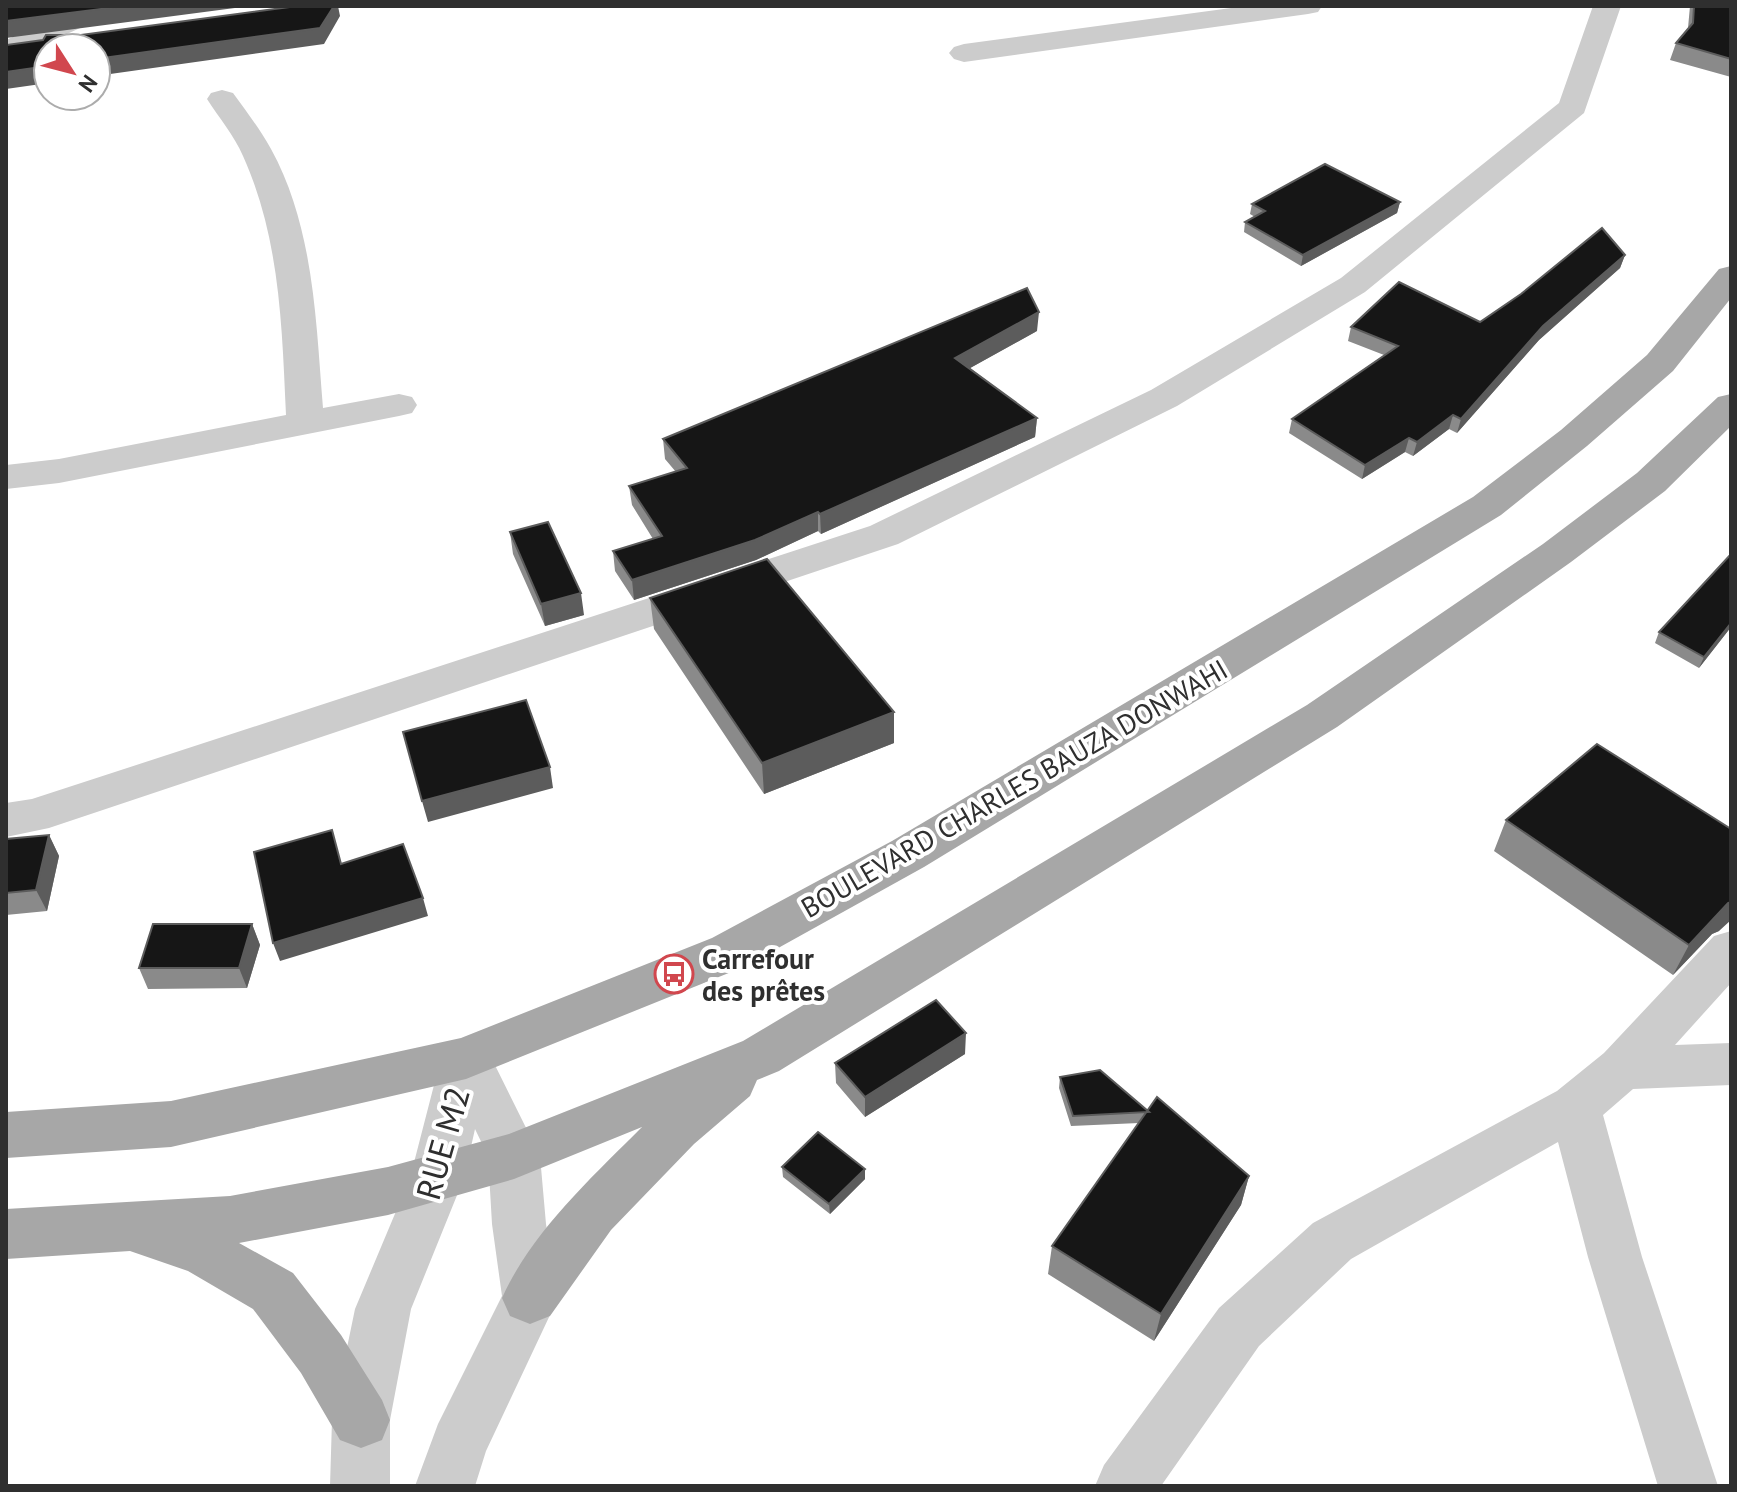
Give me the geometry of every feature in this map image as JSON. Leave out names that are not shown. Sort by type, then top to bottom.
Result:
[{"type":"main road","name":"BOULEVARD CHARLES BAUZA DONWAHI","points":[[6,1135],[171,1124],[466,1058],[743,944],[908,854],[1487,506],[1574,438],[1660,363],[1731,276]]},
{"type":"main road","points":[[530,1298],[592,1213],[676,1128],[761,1056],[1322,716],[1628,500],[1731,405]]},
{"type":"main road","points":[[6,1234],[230,1220],[388,1191],[514,1156],[761,1056]]},
{"type":"main road","points":[[121,1227],[202,1250],[273,1291],[321,1354],[361,1420]]},
{"type":"street","points":[[8,50],[105,6]]},
{"type":"street","points":[[964,53],[1308,6]]},
{"type":"street","points":[[6,820],[33,816],[884,535],[1164,398],[1353,285],[1573,107],[1607,6]]},
{"type":"street","points":[[8,50],[32,47]]},
{"type":"street","points":[[222,99],[259,155],[279,207],[295,285],[305,423]]},
{"type":"street","points":[[6,477],[59,471],[399,405]]},
{"type":"street","points":[[1125,1486],[1239,1327],[1332,1241],[1575,1107],[1622,1068],[1731,950]]},
{"type":"street","name":"RUE M2","points":[[466,1058],[514,1156],[519,1224],[530,1298]]},
{"type":"street","name":"RUE M2","points":[[360,1486],[361,1420],[383,1309],[437,1178],[466,1058]]},
{"type":"street","points":[[1622,1068],[1731,1064]]},
{"type":"street","points":[[1575,1107],[1615,1257],[1688,1486]]},
{"type":"street","points":[[445,1486],[459,1444],[530,1298]]},
{"type":"building","points":[[6,6],[125,6],[6,21]]},
{"type":"building","points":[[297,6],[334,6],[320,28],[112,57],[112,32],[103,32]]},
{"type":"building","points":[[1694,6],[1731,6],[1731,59],[1676,43],[1693,23]]},
{"type":"building","points":[[32,41],[32,68],[6,72],[6,45]]},
{"type":"building","points":[[1325,164],[1400,202],[1303,255],[1245,222],[1265,211],[1252,204]]},
{"type":"building","points":[[1602,228],[1625,255],[1543,326],[1461,419],[1453,415],[1417,442],[1409,438],[1365,465],[1292,419],[1398,346],[1351,327],[1399,282],[1480,322],[1521,294]]},
{"type":"building","points":[[1027,288],[1039,312],[955,358],[1037,418],[755,540],[632,580],[613,551],[662,536],[629,486],[687,468],[663,439]]},
{"type":"building","points":[[548,522],[581,593],[541,604],[510,532]]},
{"type":"building","points":[[1731,554],[1731,623],[1704,657],[1659,632]]},
{"type":"building","points":[[767,559],[894,712],[762,763],[650,598]]},
{"type":"building","points":[[526,700],[550,767],[422,801],[403,732]]},
{"type":"building","points":[[1597,744],[1731,829],[1731,902],[1689,945],[1506,820]]},
{"type":"building","points":[[332,830],[341,864],[403,844],[423,898],[273,943],[254,852]]},
{"type":"building","points":[[49,835],[36,890],[6,893],[6,839]]},
{"type":"building","points":[[153,924],[252,924],[239,968],[139,968]]},
{"type":"building","points":[[936,1000],[966,1033],[865,1097],[835,1063]]},
{"type":"building","points":[[1100,1070],[1149,1112],[1073,1116],[1060,1077]]},
{"type":"building","points":[[1157,1097],[1249,1176],[1161,1314],[1052,1246]]},
{"type":"building","points":[[818,1132],[865,1169],[829,1204],[782,1167]]},
{"type":"place","name":"Carrefour des prêtes","points":[[674,974]]}]
